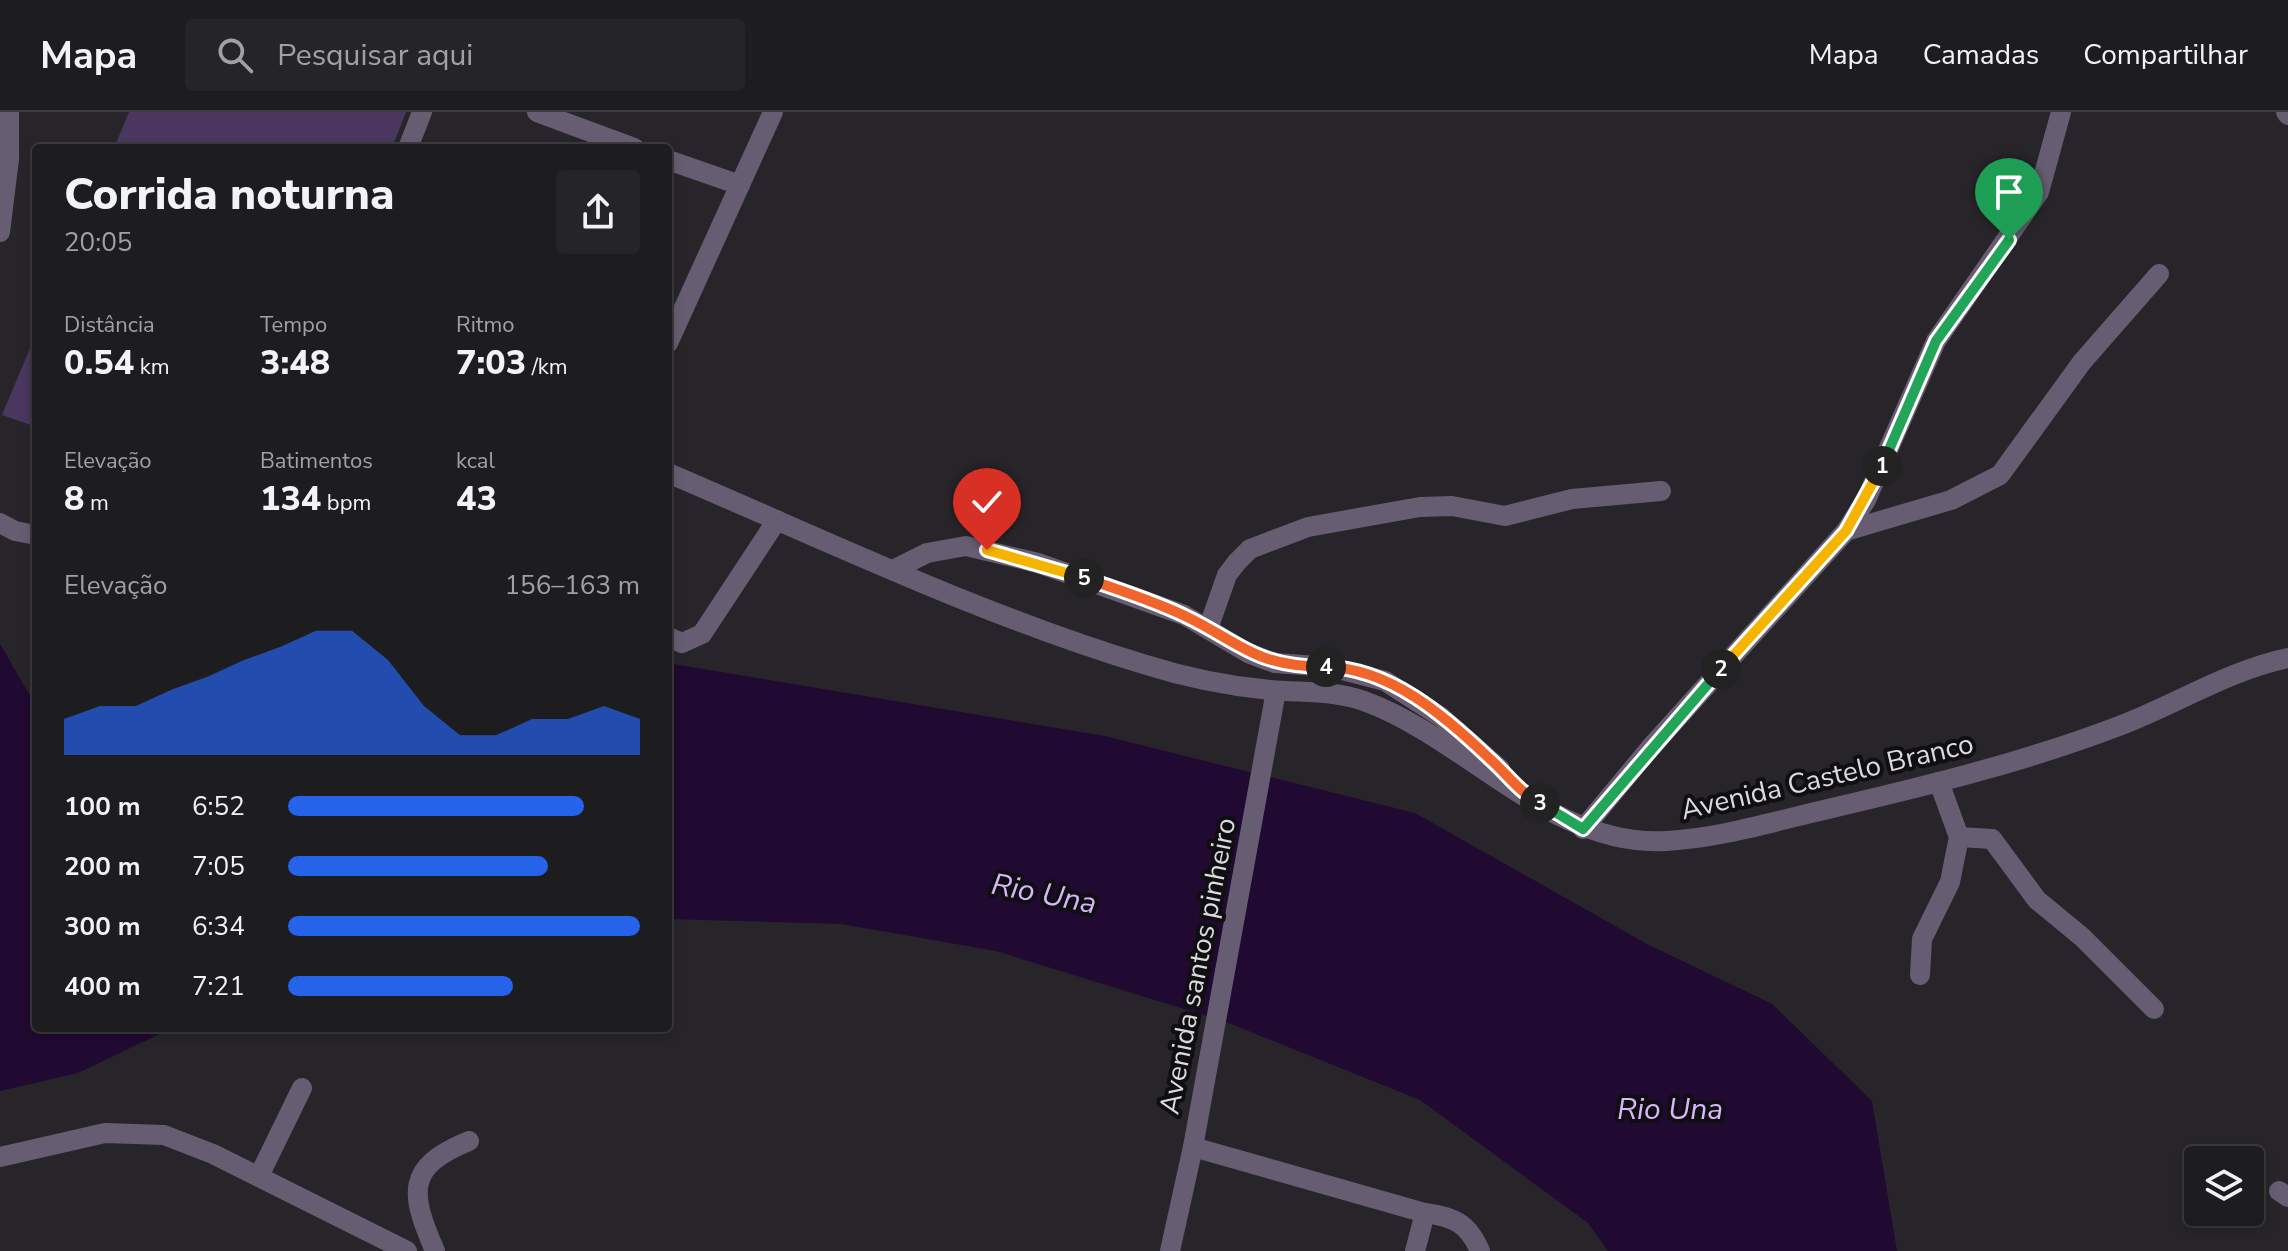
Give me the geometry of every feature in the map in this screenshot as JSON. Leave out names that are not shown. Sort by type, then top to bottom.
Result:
[{"type":"street","points":[[0,232],[9,159],[9,112]]},
{"type":"street","points":[[410,144],[422,112]]},
{"type":"street","points":[[537,112],[619,144]]},
{"type":"street","points":[[672,334],[773,112]]},
{"type":"street","points":[[1583,829],[1651,747],[1846,531],[1872,488],[1936,341],[2039,192],[2061,112]]},
{"type":"street","points":[[672,161],[740,185]]},
{"type":"street","points":[[1846,531],[1951,500],[2000,475],[2082,362],[2159,274]]},
{"type":"street","name":"Avenida Castelo Branco","points":[[672,475],[893,570],[1142,664],[1216,683],[1276,691],[1328,693],[1367,702],[1417,728],[1583,829],[1628,839],[1690,839],[2006,764],[2120,726],[2242,673],[2288,658]]},
{"type":"street","points":[[1208,629],[1227,575],[1237,562],[1250,549],[1308,527],[1442,505],[1505,516],[1572,499],[1661,491]]},
{"type":"street","points":[[675,640],[702,634],[777,520]]},
{"type":"street","points":[[0,523],[15,531],[32,534]]},
{"type":"street","points":[[893,570],[944,549],[976,548],[1038,563],[1129,594],[1208,629],[1248,653],[1275,663],[1366,673],[1404,690],[1479,748],[1515,788]]},
{"type":"street","name":"Avenida santos pinheiro","points":[[1170,1251],[1193,1147],[1274,717],[1276,691]]},
{"type":"street","points":[[1920,975],[1922,939],[1950,882],[1959,837],[1939,782]]},
{"type":"street","points":[[1959,837],[1992,839],[2037,900],[2082,937],[2154,1009]]},
{"type":"street","points":[[259,1176],[302,1088]]},
{"type":"street","points":[[0,1157],[105,1133],[145,1132],[181,1140],[407,1251]]},
{"type":"street","points":[[435,1251],[421,1218],[419,1181],[431,1160],[469,1141]]},
{"type":"street","points":[[1193,1147],[1458,1221],[1473,1235],[1480,1251]]},
{"type":"street","points":[[1415,1251],[1425,1213]]},
{"type":"shaded area","points":[[129,112],[406,112],[394,144],[116,144]]},
{"type":"shaded area","points":[[32,344],[32,426],[2,415]]},
{"type":"water","points":[[0,644],[32,699],[32,1032],[164,1032],[78,1073],[0,1091]]},
{"type":"water","name":"Rio Una","points":[[672,664],[1105,736],[1415,813],[1647,944],[1772,1004],[1872,1101],[1897,1251],[1608,1251],[1588,1223],[1420,1100],[1226,1022],[996,951],[841,924],[672,919]]},
{"type":"route","points":[[987,550],[1038,563],[1153,602],[1184,615],[1248,653],[1275,663],[1331,667],[1366,673],[1385,681],[1404,690],[1459,731],[1495,763],[1515,788],[1583,829],[1651,747],[1846,531],[1866,500],[1936,341],[2009,240]]}]
